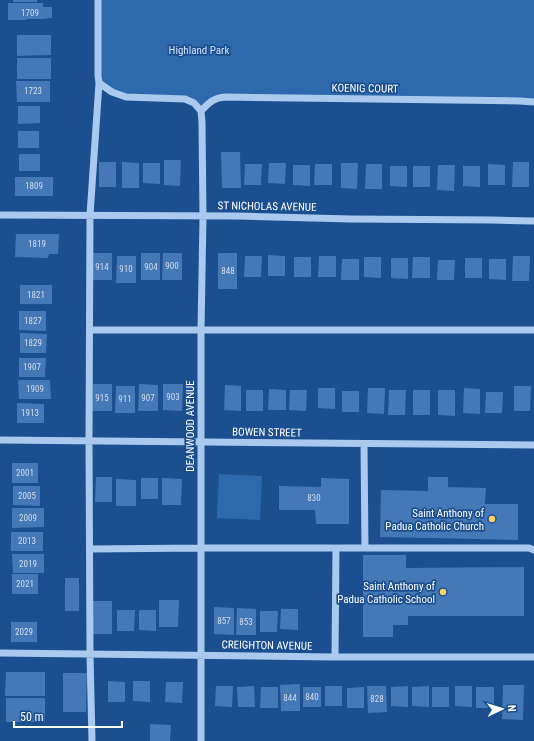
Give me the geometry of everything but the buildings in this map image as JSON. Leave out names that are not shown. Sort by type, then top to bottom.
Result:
[{"type":"street","points":[[92,741],[89,441],[90,215],[100,83],[98,76],[98,0]]},
{"type":"street","points":[[100,83],[112,92],[126,96],[185,99],[194,103],[201,111]]},
{"type":"street","name":"KOENIG COURT","points":[[201,111],[208,103],[217,98],[225,97],[534,102]]},
{"type":"street","name":"DEANWOOD AVENUE","points":[[201,111],[203,216],[201,330],[201,741]]},
{"type":"street","name":"ST NICHOLAS AVENUE","points":[[0,216],[203,216],[534,221]]},
{"type":"street","points":[[90,330],[534,330]]},
{"type":"street","name":"BOWEN STREET","points":[[0,440],[534,445]]},
{"type":"street","points":[[364,444],[365,548]]},
{"type":"street","points":[[335,657],[336,548]]},
{"type":"street","points":[[90,549],[528,548],[534,550]]},
{"type":"street","name":"CREIGHTON AVENUE","points":[[0,653],[534,658]]},
{"type":"green space","name":"Highland Park","points":[[98,0],[534,0],[534,102],[225,97],[201,111],[194,103],[126,97],[99,83]]},
{"type":"green space","points":[[219,474],[262,476],[260,520],[217,518]]},
{"type":"place","name":"Saint Anthony of Padua Catholic Church","points":[[492,519]]},
{"type":"place","name":"Saint Anthony of Padua Catholic School","points":[[443,592]]}]
